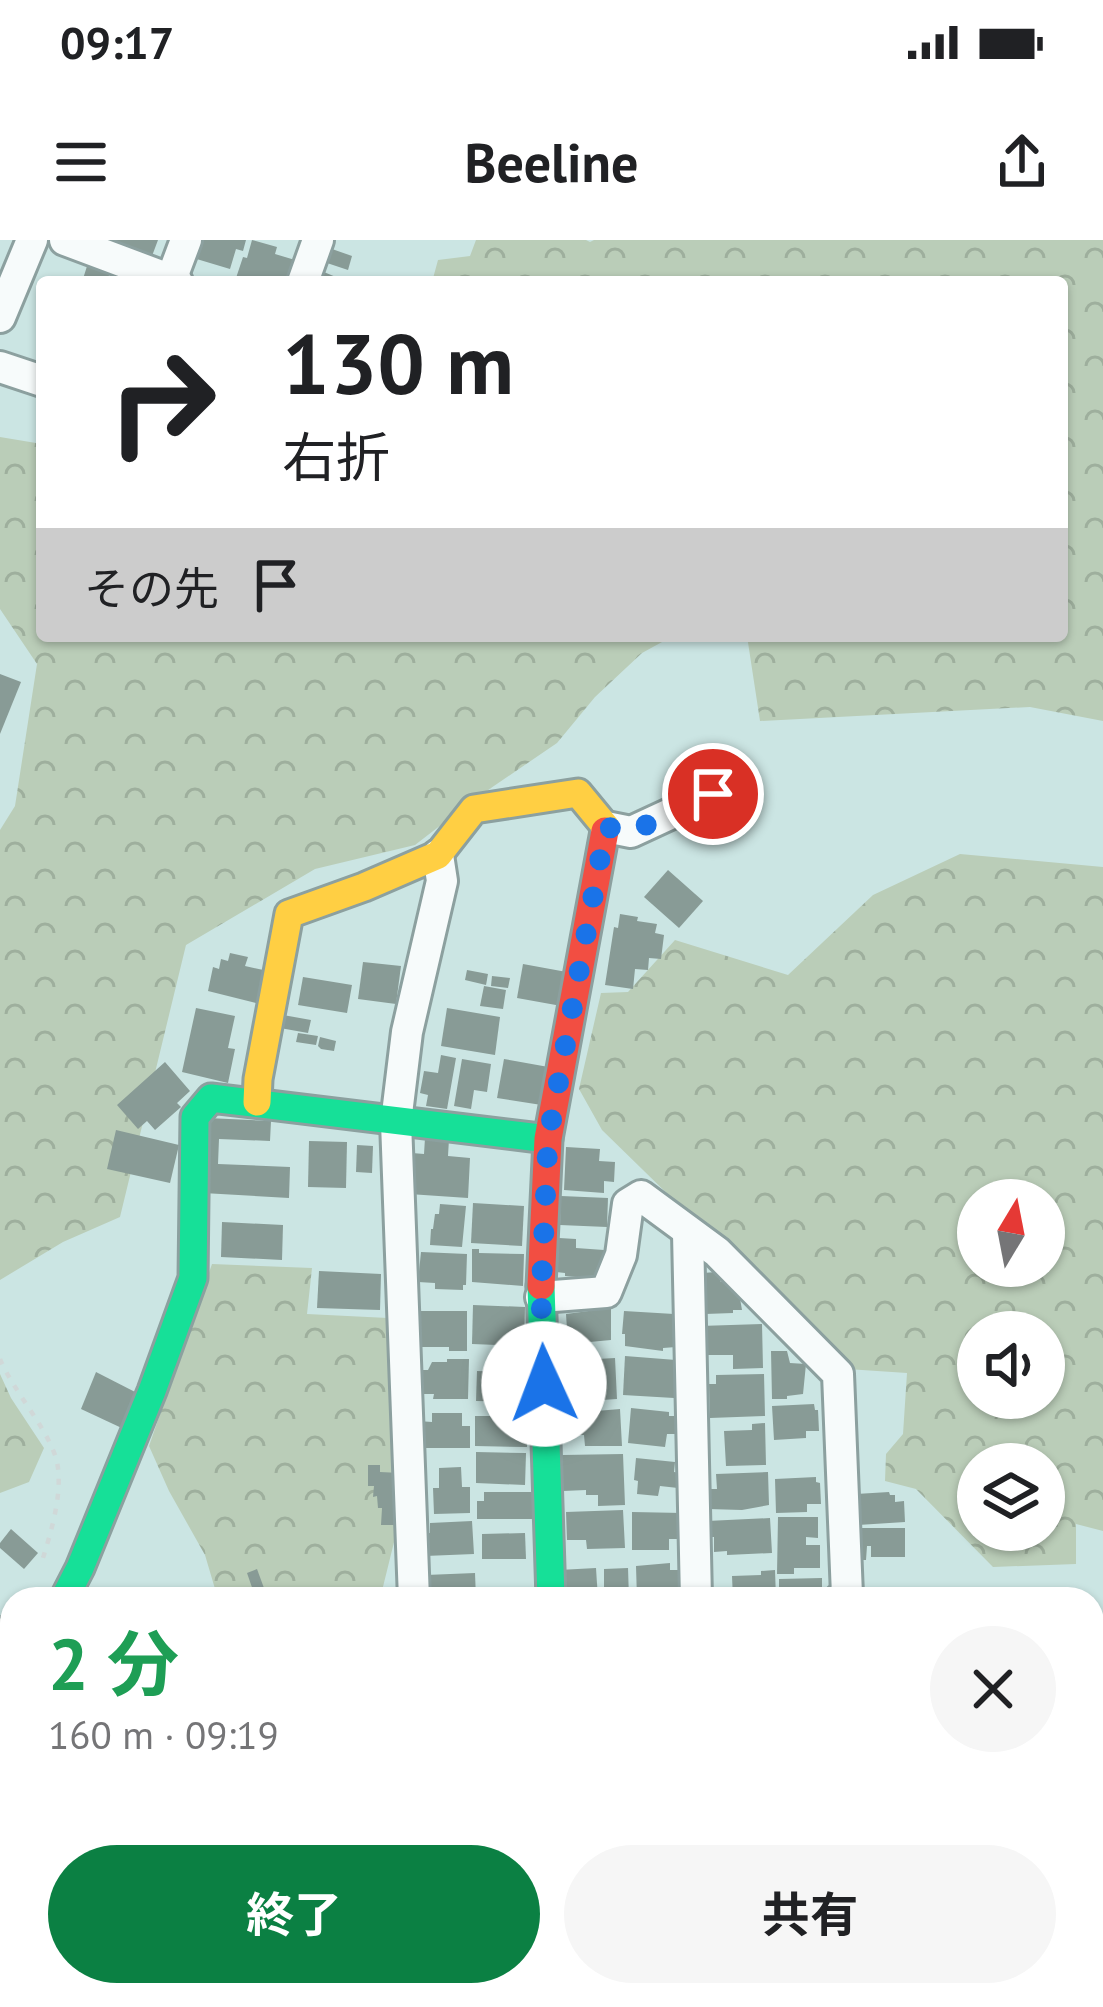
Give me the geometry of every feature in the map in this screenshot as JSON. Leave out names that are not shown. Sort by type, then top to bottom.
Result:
[{"type":"street","points":[[0,317],[32,240]]},
{"type":"street","points":[[65,240],[161,276]]},
{"type":"street","points":[[175,276],[186,240]]},
{"type":"street","points":[[305,276],[318,240]]},
{"type":"street","points":[[0,367],[36,379]]},
{"type":"street","points":[[256,1102],[289,914],[438,855],[474,809],[578,793],[606,827],[631,832],[713,794]]},
{"type":"street","points":[[550,1587],[541,1297],[548,1139],[606,827]]},
{"type":"street","points":[[414,1587],[396,1122],[406,1031],[442,881],[438,855]]},
{"type":"street","points":[[70,1587],[145,1410],[193,1278],[195,1117],[211,1098],[548,1139]]},
{"type":"street","points":[[541,1297],[606,1292],[621,1256],[628,1204],[641,1196],[717,1252],[838,1374],[847,1587]]},
{"type":"street","points":[[688,1233],[696,1587]]},
{"type":"path","points":[[0,1359],[57,1462],[58,1493],[43,1560]]},
{"type":"green space","points":[[476,240],[1103,240],[1103,721],[1030,707],[760,721],[748,642],[1068,642],[1068,276],[434,276],[438,260],[470,256]]},
{"type":"green space","points":[[0,437],[36,443],[36,642],[662,642],[642,653],[595,697],[557,743],[415,845],[315,869],[186,945],[120,1217],[63,1242],[0,1280],[0,830],[15,806],[37,664],[0,609]]},
{"type":"green space","points":[[960,854],[1103,867],[1103,1531],[1076,1524],[1076,1564],[993,1567],[977,1551],[1065,1551],[1065,1443],[957,1443],[957,1531],[916,1489],[885,1481],[886,1454],[903,1434],[907,1373],[847,1369],[602,1130],[579,1089],[601,993],[628,992],[675,940],[788,975],[873,895]]},
{"type":"green space","points":[[212,1264],[312,1268],[307,1314],[388,1318],[396,1534],[383,1587],[214,1587],[205,1555],[149,1446]]},
{"type":"green space","points":[[0,1374],[44,1448],[29,1482],[0,1493]]},
{"type":"building","points":[[109,240],[158,240],[152,256]]},
{"type":"building","points":[[195,240],[246,240],[243,251],[236,249],[230,269],[190,257]]},
{"type":"building","points":[[252,240],[277,247],[275,254],[295,260],[290,276],[237,276],[243,257],[247,258]]},
{"type":"building","points":[[332,249],[352,256],[348,270],[327,263]]},
{"type":"building","points":[[88,263],[111,270],[109,276],[84,276]]},
{"type":"building","points":[[0,674],[21,682],[0,734]]},
{"type":"building","points":[[668,870],[703,901],[679,928],[644,897]]},
{"type":"building","points":[[620,914],[657,924],[655,933],[664,935],[661,959],[649,958],[648,970],[635,969],[633,989],[605,985]]},
{"type":"building","points":[[230,953],[248,957],[245,966],[268,971],[260,1004],[208,991],[213,967],[219,969],[221,959],[228,961]]},
{"type":"building","points":[[363,962],[401,966],[396,1004],[358,999]]},
{"type":"building","points":[[523,964],[572,973],[567,1007],[517,998]]},
{"type":"building","points":[[467,970],[488,974],[486,985],[465,980]]},
{"type":"building","points":[[492,976],[510,978],[508,988],[491,986]]},
{"type":"building","points":[[303,977],[352,985],[347,1013],[298,1005]]},
{"type":"building","points":[[484,986],[506,990],[503,1009],[480,1006]]},
{"type":"building","points":[[196,1008],[235,1016],[228,1048],[235,1049],[228,1083],[182,1072]]},
{"type":"building","points":[[447,1008],[500,1017],[495,1055],[441,1046]]},
{"type":"building","points":[[283,1015],[311,1020],[308,1033],[280,1028]]},
{"type":"building","points":[[298,1033],[318,1036],[316,1045],[296,1042]]},
{"type":"building","points":[[320,1037],[336,1041],[334,1051],[318,1046]]},
{"type":"building","points":[[441,1055],[456,1058],[447,1109],[426,1106],[428,1095],[420,1093],[424,1071],[438,1073]]},
{"type":"building","points":[[462,1059],[491,1064],[487,1092],[474,1090],[471,1109],[454,1106]]},
{"type":"building","points":[[504,1059],[554,1068],[548,1106],[497,1098]]},
{"type":"building","points":[[165,1062],[190,1091],[177,1103],[181,1107],[155,1130],[147,1121],[138,1129],[117,1105]]},
{"type":"building","points":[[207,1118],[271,1121],[270,1141],[219,1139],[218,1164],[290,1167],[289,1198],[203,1193]]},
{"type":"building","points":[[116,1130],[179,1145],[170,1183],[107,1169]]},
{"type":"building","points":[[425,1138],[449,1139],[448,1156],[470,1158],[468,1198],[409,1194],[412,1153],[424,1154]]},
{"type":"building","points":[[309,1141],[347,1142],[346,1188],[308,1187]]},
{"type":"building","points":[[357,1145],[373,1146],[372,1173],[356,1172]]},
{"type":"building","points":[[566,1147],[600,1149],[599,1161],[615,1162],[614,1182],[604,1181],[604,1193],[564,1190]]},
{"type":"building","points":[[561,1196],[608,1198],[607,1227],[560,1225]]},
{"type":"building","points":[[473,1203],[524,1206],[522,1246],[471,1243]]},
{"type":"building","points":[[440,1204],[466,1206],[462,1247],[430,1245]]},
{"type":"building","points":[[222,1222],[283,1225],[282,1260],[221,1257]]},
{"type":"building","points":[[559,1238],[576,1239],[576,1248],[604,1250],[602,1279],[556,1272]]},
{"type":"building","points":[[472,1249],[524,1254],[523,1286],[472,1282]]},
{"type":"building","points":[[421,1252],[467,1254],[463,1290],[435,1289],[435,1283],[418,1282]]},
{"type":"building","points":[[319,1271],[381,1274],[380,1310],[317,1308]]},
{"type":"building","points":[[716,1272],[721,1282],[738,1287],[742,1310],[705,1314],[703,1273]]},
{"type":"building","points":[[473,1305],[525,1307],[524,1346],[472,1344]]},
{"type":"building","points":[[611,1308],[611,1340],[568,1344],[566,1314]]},
{"type":"building","points":[[419,1311],[467,1311],[467,1351],[419,1347]]},
{"type":"building","points":[[624,1311],[674,1314],[678,1318],[676,1347],[663,1351],[625,1346]]},
{"type":"building","points":[[762,1324],[763,1368],[733,1369],[733,1355],[701,1355],[700,1326]]},
{"type":"building","points":[[771,1351],[787,1351],[790,1363],[806,1364],[803,1394],[772,1399]]},
{"type":"building","points":[[625,1356],[676,1360],[674,1398],[623,1395]]},
{"type":"building","points":[[615,1358],[617,1399],[587,1401],[586,1386],[563,1387],[562,1361]]},
{"type":"building","points":[[447,1359],[469,1359],[468,1399],[418,1394],[418,1370]]},
{"type":"building","points":[[477,1371],[528,1373],[528,1402],[476,1401]]},
{"type":"building","points":[[96,1372],[139,1394],[126,1430],[81,1409]]},
{"type":"building","points":[[764,1374],[765,1416],[710,1418],[709,1384],[716,1384],[716,1375]]},
{"type":"building","points":[[814,1404],[819,1431],[806,1431],[806,1438],[774,1440],[772,1406]]},
{"type":"building","points":[[631,1408],[677,1416],[675,1434],[667,1434],[665,1447],[628,1443]]},
{"type":"building","points":[[620,1409],[622,1446],[585,1446],[584,1435],[575,1435],[573,1413]]},
{"type":"building","points":[[497,1411],[527,1411],[527,1447],[475,1446],[475,1416],[497,1416]]},
{"type":"building","points":[[432,1413],[462,1413],[462,1426],[470,1426],[470,1448],[418,1448],[418,1421],[432,1422]]},
{"type":"building","points":[[765,1423],[766,1465],[726,1466],[724,1431],[752,1430],[752,1424]]},
{"type":"building","points":[[476,1452],[526,1453],[525,1485],[476,1483]]},
{"type":"building","points":[[623,1454],[625,1505],[598,1506],[598,1495],[586,1495],[586,1490],[563,1491],[562,1455]]},
{"type":"building","points":[[636,1458],[675,1462],[674,1472],[680,1473],[678,1488],[660,1486],[658,1496],[637,1494]]},
{"type":"building","points":[[368,1465],[380,1465],[380,1472],[400,1473],[402,1525],[381,1525],[382,1508],[378,1508],[377,1496],[373,1497],[374,1486],[368,1486]]},
{"type":"building","points":[[461,1467],[462,1487],[470,1487],[470,1513],[434,1514],[433,1488],[439,1488],[439,1468]]},
{"type":"building","points":[[768,1472],[769,1505],[708,1509],[708,1489],[717,1489],[716,1474]]},
{"type":"building","points":[[816,1477],[821,1504],[807,1504],[807,1512],[776,1513],[775,1479]]},
{"type":"building","points":[[484,1492],[533,1492],[533,1519],[477,1519],[477,1501],[484,1501]]},
{"type":"building","points":[[856,1494],[895,1495],[895,1502],[904,1501],[905,1522],[858,1525]]},
{"type":"building","points":[[623,1510],[625,1548],[587,1549],[586,1540],[567,1540],[566,1512]]},
{"type":"building","points":[[632,1512],[683,1513],[683,1539],[669,1539],[669,1550],[632,1550]]},
{"type":"building","points":[[778,1517],[818,1517],[818,1538],[806,1537],[806,1545],[820,1545],[820,1568],[777,1574]]},
{"type":"building","points":[[770,1518],[772,1553],[714,1552],[707,1521]]},
{"type":"building","points":[[472,1521],[474,1554],[425,1556],[424,1533],[430,1533],[430,1523]]},
{"type":"building","points":[[851,1528],[905,1528],[905,1557],[871,1557],[871,1546],[867,1546],[866,1560],[851,1560]]},
{"type":"building","points":[[11,1529],[38,1553],[24,1569],[0,1548]]},
{"type":"building","points":[[525,1533],[526,1559],[482,1559],[482,1534]]},
{"type":"building","points":[[670,1563],[670,1570],[678,1570],[679,1587],[637,1587],[636,1566]]},
{"type":"building","points":[[596,1568],[597,1587],[560,1587],[559,1570]]},
{"type":"building","points":[[628,1568],[629,1587],[604,1587],[604,1569]]},
{"type":"building","points":[[257,1569],[264,1587],[252,1587],[247,1573]]},
{"type":"building","points":[[775,1570],[776,1587],[732,1587],[732,1576],[761,1575],[761,1571]]},
{"type":"building","points":[[475,1573],[476,1587],[426,1587],[426,1575]]},
{"type":"building","points":[[822,1578],[822,1587],[779,1587],[779,1579]]},
{"type":"traffic: fast","points":[[70,1587],[152,1391],[193,1278],[195,1117],[211,1098],[548,1139]]},
{"type":"traffic: fast","points":[[541,1286],[551,1587]]},
{"type":"traffic: slow","points":[[257,1102],[289,914],[438,855],[474,809],[578,793],[605,831]]},
{"type":"traffic: jam","points":[[541,1286],[548,1139],[605,831]]},
{"type":"route","points":[[544,1384],[541,1297],[548,1139],[606,827],[631,832],[713,794]]}]
